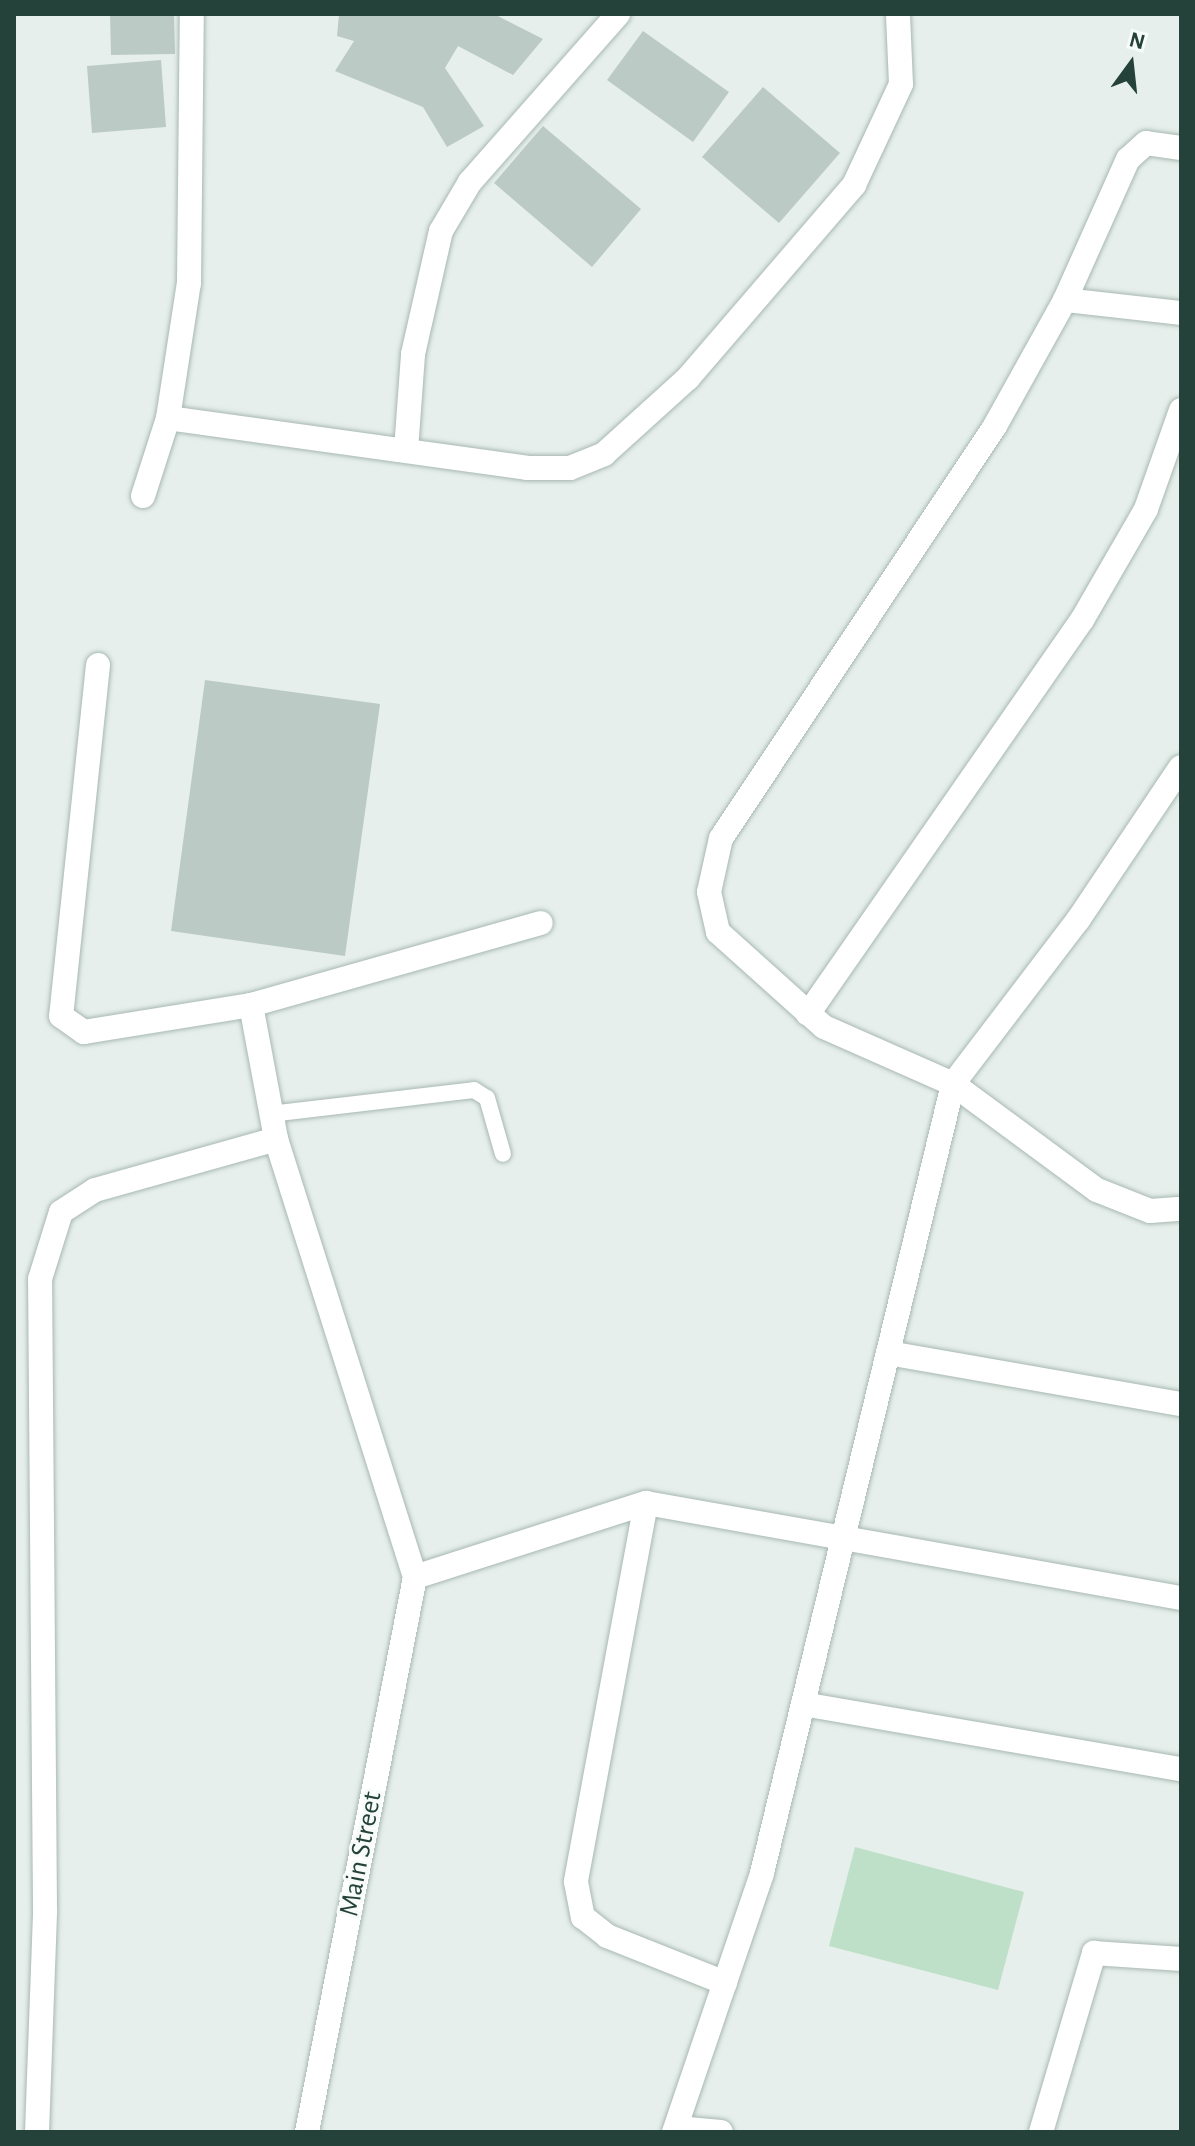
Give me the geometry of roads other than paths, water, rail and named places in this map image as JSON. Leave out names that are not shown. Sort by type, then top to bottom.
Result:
[{"type":"street","points":[[143,496],[168,418],[195,209],[192,14]]},
{"type":"street","points":[[406,450],[413,354],[441,231],[470,182],[618,14]]},
{"type":"street","points":[[168,418],[527,468],[570,468],[604,454],[688,378],[854,185],[901,84],[898,14]]},
{"type":"street","points":[[1181,148],[1146,143],[1128,159],[1065,300],[885,598],[721,838],[709,892],[718,932],[808,1014],[881,1055],[953,1084],[1097,1190],[1150,1211],[1181,1209]]},
{"type":"street","points":[[1065,300],[1181,313]]},
{"type":"street","points":[[808,1014],[1082,620],[1146,509],[1181,410]]},
{"type":"street","points":[[98,665],[61,1016],[84,1032],[251,1005],[541,923]]},
{"type":"street","points":[[721,2132],[676,2130],[762,1873],[953,1084],[1078,920],[1181,767]]},
{"type":"street","points":[[251,1005],[276,1139],[415,1577],[646,1503],[843,1533],[1181,1598]]},
{"type":"street","points":[[37,2132],[45,1909],[40,1279],[61,1212],[95,1190],[276,1139]]},
{"type":"street","points":[[888,1353],[1174,1398]]},
{"type":"street","points":[[646,1503],[576,1882],[583,1917],[607,1936],[725,1983]]},
{"type":"street","name":"Main Street","points":[[307,2132],[415,1577]]},
{"type":"street","points":[[803,1704],[1181,1769]]},
{"type":"street","points":[[1041,2132],[1094,1953],[1181,1959]]},
{"type":"lane","points":[[270,1114],[474,1090],[487,1098],[503,1154]]}]
